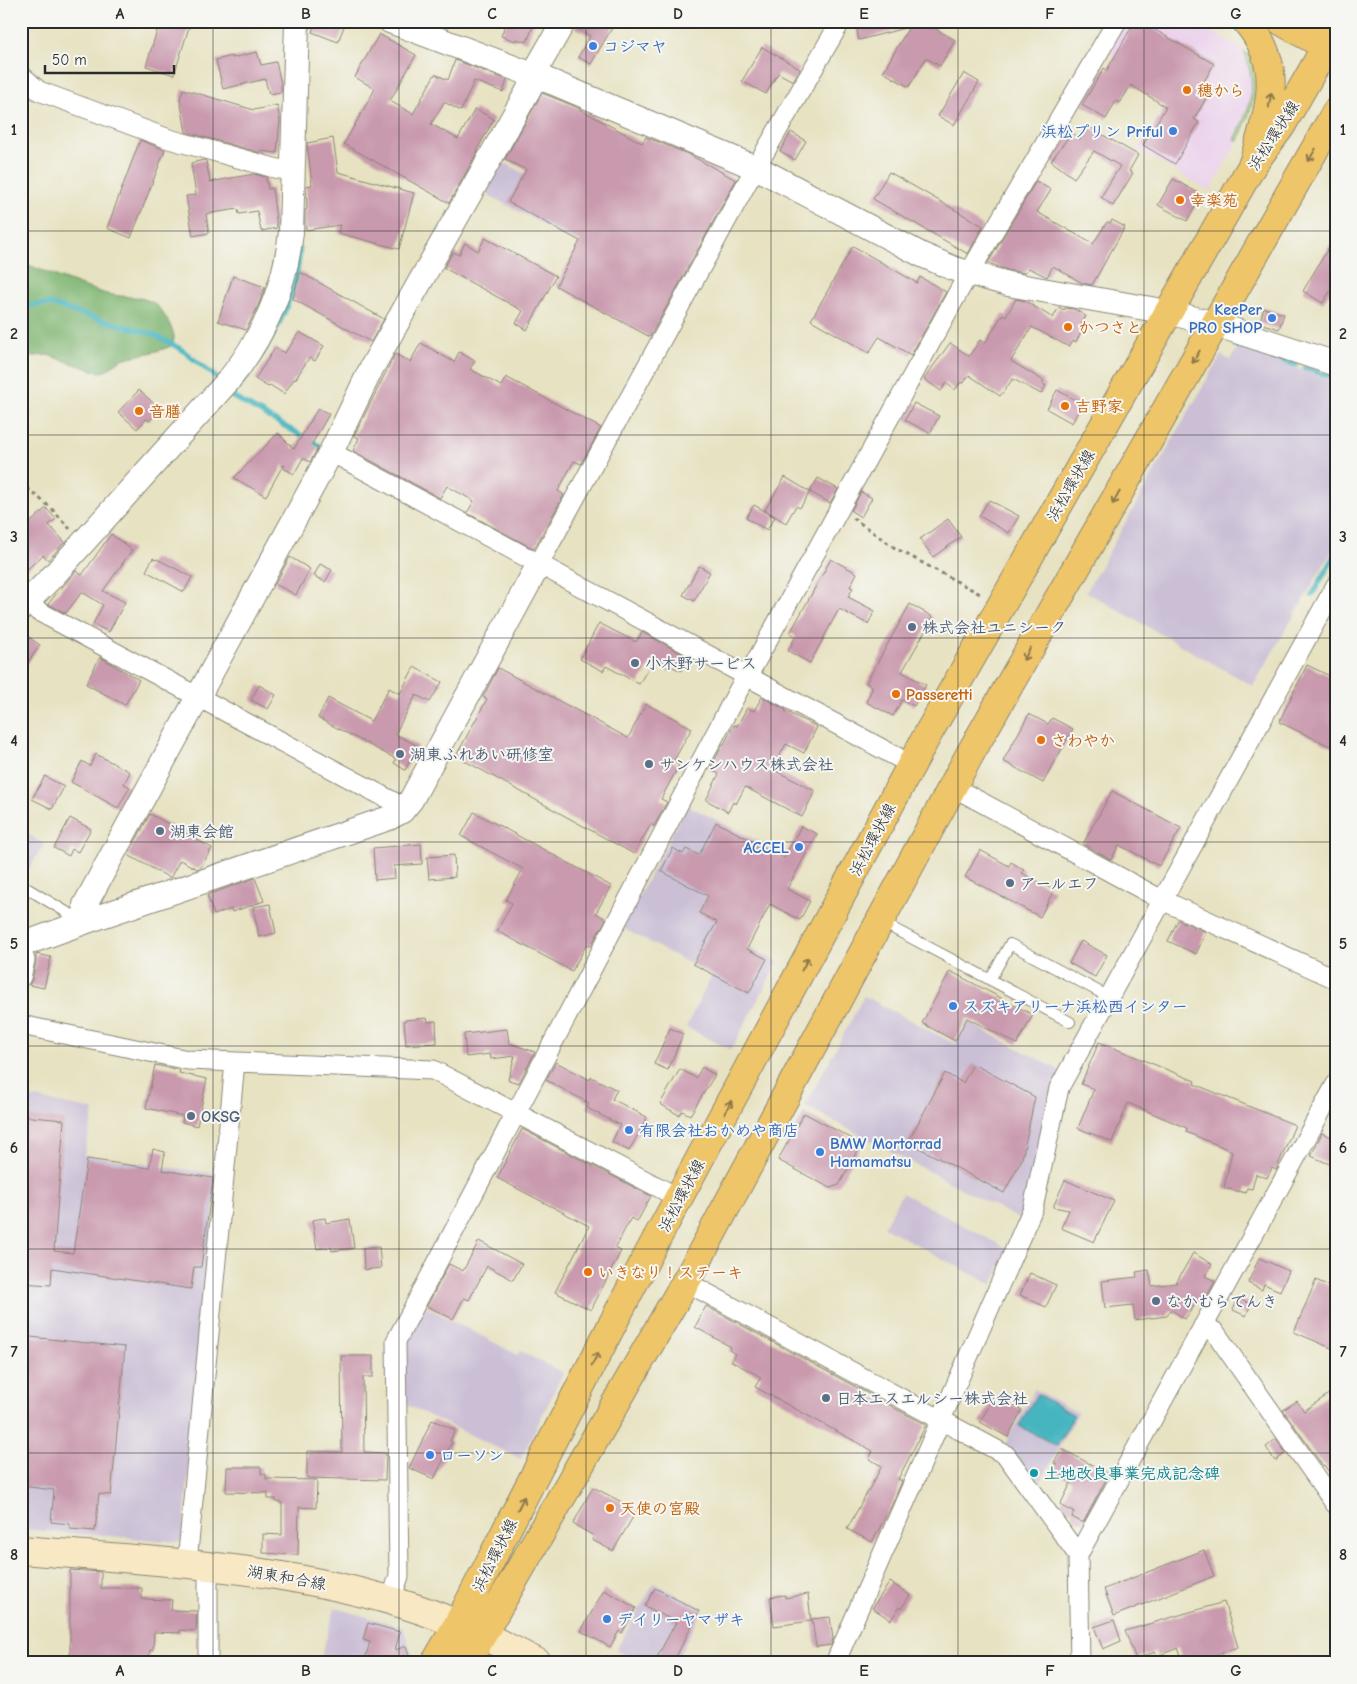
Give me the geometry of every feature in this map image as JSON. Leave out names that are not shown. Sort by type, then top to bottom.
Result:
[{"type":"main road","points":[[1246,21],[1254,30],[1263,46],[1269,62],[1272,79],[1271,96],[1253,164]]},
{"type":"main road","points":[[1281,21],[1332,35]]},
{"type":"main road","name":"浜松環状線","points":[[466,1663],[471,1629],[679,1198],[912,765],[1253,164],[1281,126],[1332,35]]},
{"type":"main road","name":"浜松環状線","points":[[435,1663],[471,1629],[686,1282],[953,787],[1336,112]]},
{"type":"main road","name":"湖東和合線","points":[[21,1550],[198,1564],[298,1578],[391,1600],[471,1629],[538,1663]]},
{"type":"street","points":[[297,21],[290,232],[285,268],[275,303],[260,336],[228,381],[84,542],[25,604],[405,808]]},
{"type":"street","points":[[390,21],[535,75],[756,168],[922,255],[969,274],[1008,284],[1168,312],[1215,324],[1336,364]]},
{"type":"street","points":[[90,920],[85,905],[331,452],[372,367],[529,89],[540,61],[564,21]]},
{"type":"street","points":[[21,945],[389,818],[405,808],[756,168],[841,21]]},
{"type":"street","points":[[391,1600],[399,1576],[396,1342],[747,676],[969,274],[1117,21]]},
{"type":"street","points":[[21,75],[38,91],[170,139],[278,169],[292,170]]},
{"type":"street","points":[[331,452],[912,765]]},
{"type":"street","points":[[835,1663],[1033,1208],[1059,1088],[1336,585]]},
{"type":"street","points":[[953,787],[1162,900],[1336,979]]},
{"type":"street","points":[[21,950],[25,960],[21,977]]},
{"type":"street","points":[[21,1024],[188,1060],[433,1070],[679,1198]]},
{"type":"street","points":[[208,1663],[208,1580],[198,1564],[235,1062]]},
{"type":"street","points":[[1080,1663],[1078,1555],[1336,1084]]},
{"type":"street","points":[[686,1282],[1006,1454],[1078,1555]]},
{"type":"street","points":[[1203,1326],[1215,1332],[1336,1505]]},
{"type":"lane","points":[[23,886],[68,913],[90,920]]},
{"type":"lane","points":[[880,922],[1070,1022]]},
{"type":"lane","points":[[990,980],[1010,944],[1110,996]]},
{"type":"path","points":[[21,483],[50,508],[84,542]]},
{"type":"path","points":[[839,510],[856,519],[895,548],[984,596]]},
{"type":"shaded area","points":[[1126,21],[1193,21],[1248,53],[1255,80],[1251,109],[1238,141],[1210,191],[1139,150],[1174,90],[1108,52]]},
{"type":"shaded area","points":[[499,160],[594,210],[576,242],[481,191]]},
{"type":"shaded area","points":[[1237,349],[1336,381],[1336,544],[1253,686],[1086,592],[1221,355],[1230,360]]},
{"type":"shaded area","name":"サンケンハウス株式会社","points":[[687,805],[760,842],[715,929],[778,962],[731,1050],[686,1027],[712,975],[622,928]]},
{"type":"shaded area","points":[[21,830],[44,844],[21,882]]},
{"type":"shaded area","points":[[864,996],[955,1044],[968,1022],[1061,1071],[1021,1220],[805,1106]]},
{"type":"shaded area","points":[[21,1095],[94,1110],[84,1155],[217,1174],[182,1542],[21,1529]]},
{"type":"shaded area","points":[[902,1193],[1008,1249],[992,1285],[884,1227]]},
{"type":"shaded area","points":[[424,1306],[518,1355],[520,1351],[563,1373],[521,1459],[405,1404],[404,1343]]},
{"type":"shaded area","points":[[1035,1389],[1078,1413],[1037,1488],[1004,1446]]},
{"type":"shaded area","points":[[654,1583],[703,1609],[675,1663],[641,1663],[616,1650]]},
{"type":"shaded area","points":[[335,1608],[403,1627],[414,1659],[412,1663],[319,1663]]},
{"type":"green space","points":[[1244,51],[1252,64],[1255,84],[1252,104],[1238,141],[1235,140],[1249,106],[1252,87]]},
{"type":"green space","points":[[21,262],[100,292],[141,298],[152,302],[159,308],[169,323],[174,337],[173,345],[154,352],[122,359],[102,372],[48,355],[21,357]]},
{"type":"water","points":[[1037,1394],[1074,1415],[1057,1446],[1019,1426]]},
{"type":"building","points":[[160,21],[191,21],[174,75],[146,66]]},
{"type":"building","points":[[316,21],[346,21],[338,42],[312,32]]},
{"type":"building","points":[[507,21],[535,21],[527,42],[516,39],[515,41],[501,36]]},
{"type":"building","name":"コジマヤ","points":[[578,21],[616,21],[591,64],[578,57],[590,36],[576,28]]},
{"type":"building","points":[[855,21],[914,21],[925,28],[927,24],[955,40],[940,66],[926,58],[909,87],[883,72],[909,27],[859,40]]},
{"type":"building","points":[[1135,21],[1140,21],[1214,64],[1202,85],[1211,90],[1194,119],[1199,122],[1175,164],[1143,145],[1166,107],[1131,85],[1120,103],[1116,101],[1106,119],[1082,105],[1104,68],[1107,70]]},
{"type":"building","points":[[379,34],[416,55],[390,101],[413,114],[435,74],[448,80],[455,60],[507,80],[503,92],[474,81],[461,111],[444,102],[431,124],[458,139],[475,109],[494,119],[449,203],[344,144],[375,89],[355,77]]},
{"type":"building","points":[[762,47],[800,69],[793,81],[778,73],[766,94],[742,81]]},
{"type":"building","points":[[257,52],[261,65],[276,62],[281,92],[269,94],[265,79],[223,89],[216,60]]},
{"type":"building","points":[[964,73],[979,82],[954,125],[938,116]]},
{"type":"building","points":[[183,89],[254,110],[277,105],[280,120],[277,153],[261,151],[261,153],[186,132],[180,99]]},
{"type":"building","points":[[542,93],[574,106],[642,143],[646,137],[688,154],[736,180],[650,337],[556,286],[580,241],[508,202],[526,170],[505,159]]},
{"type":"building","points":[[1089,127],[1138,155],[1129,171],[1133,173],[1113,206],[1101,197],[1120,166],[1094,151],[1074,178],[1051,161],[1072,132],[1080,139]]},
{"type":"building","points":[[791,132],[806,141],[795,160],[780,151]]},
{"type":"building","points":[[333,138],[338,172],[414,193],[399,249],[338,233],[340,225],[306,230],[306,186],[312,185],[307,143]]},
{"type":"building","points":[[140,140],[165,150],[131,238],[107,228]]},
{"type":"building","points":[[206,161],[210,182],[254,174],[266,177],[268,189],[272,188],[277,228],[261,231],[257,211],[239,214],[238,209],[206,214],[209,233],[193,236],[186,196],[196,195],[191,163]]},
{"type":"building","points":[[889,172],[983,226],[968,254],[873,199]]},
{"type":"building","name":"幸楽苑","points":[[1173,179],[1202,195],[1187,221],[1158,205]]},
{"type":"building","points":[[1036,181],[1051,190],[1037,212],[1093,244],[1107,222],[1110,223],[1112,220],[1125,227],[1092,285],[1082,283],[1053,266],[1047,277],[1029,268],[1025,273],[1011,271],[988,263]]},
{"type":"building","points":[[1336,235],[1336,282],[1323,303],[1303,291]]},
{"type":"building","points":[[485,238],[556,276],[527,330],[516,323],[523,311],[444,268],[453,252],[459,255],[465,243],[478,251]]},
{"type":"building","points":[[853,246],[917,283],[920,277],[946,292],[911,355],[879,337],[869,353],[811,320]]},
{"type":"building","points":[[300,272],[384,319],[371,342],[293,299]]},
{"type":"building","points":[[233,276],[265,287],[246,330],[218,321]]},
{"type":"building","points":[[1016,299],[1025,301],[1053,318],[1059,307],[1064,310],[1065,308],[1074,309],[1086,316],[1080,327],[1083,329],[1076,342],[1073,341],[1069,347],[1032,327],[1011,361],[1044,381],[1042,383],[1046,386],[1041,394],[1013,379],[1000,396],[969,375],[963,384],[961,382],[955,390],[946,383],[941,391],[924,379],[950,343],[969,356],[980,340],[985,343],[1003,314],[1006,316]]},
{"type":"building","name":"KeePer PRO SHOP","points":[[1264,308],[1284,314],[1279,329],[1259,323]]},
{"type":"building","points":[[299,332],[324,346],[315,361],[309,358],[284,394],[270,385],[268,387],[255,379],[275,348],[285,353]]},
{"type":"building","points":[[421,343],[454,362],[459,352],[475,361],[470,369],[501,386],[506,377],[601,428],[581,464],[574,461],[558,491],[564,495],[534,549],[467,513],[474,501],[447,486],[440,498],[353,451],[359,438],[354,436],[395,354],[410,362]]},
{"type":"building","name":"音膳","points":[[139,390],[160,409],[149,421],[146,419],[137,429],[118,412]]},
{"type":"building","name":"吉野家","points":[[1057,390],[1082,404],[1072,423],[1047,409]]},
{"type":"building","points":[[914,403],[939,416],[930,433],[905,420]]},
{"type":"building","points":[[318,408],[329,414],[312,444],[318,448],[310,462],[303,458],[294,474],[283,468],[285,466],[283,465],[266,496],[234,478],[278,433],[294,449]]},
{"type":"building","points":[[785,477],[810,492],[800,508],[796,506],[786,523],[765,510]]},
{"type":"building","points":[[818,478],[838,489],[830,503],[810,492]]},
{"type":"building","points":[[861,492],[872,498],[861,517],[851,511]]},
{"type":"building","points":[[989,500],[1019,516],[1009,533],[979,516]]},
{"type":"building","points":[[754,505],[775,517],[767,530],[746,518]]},
{"type":"building","points":[[46,508],[56,519],[49,525],[65,542],[48,560],[43,555],[21,575],[21,531]]},
{"type":"building","points":[[948,519],[961,537],[933,557],[920,539]]},
{"type":"building","points":[[111,534],[132,550],[103,591],[125,602],[109,632],[93,624],[103,605],[82,592],[66,613],[48,604],[76,571],[82,575]]},
{"type":"building","points":[[290,557],[310,569],[296,595],[275,584]]},
{"type":"building","points":[[153,558],[192,577],[184,592],[146,571]]},
{"type":"building","points":[[831,559],[857,573],[850,587],[853,588],[848,597],[875,611],[868,624],[839,609],[810,663],[788,651],[796,636],[790,633]]},
{"type":"building","points":[[320,564],[332,570],[325,582],[314,576]]},
{"type":"building","points":[[699,566],[710,572],[694,601],[683,595]]},
{"type":"building","points":[[910,604],[933,617],[902,672],[926,685],[914,706],[902,700],[893,716],[866,702],[873,687],[866,683]]},
{"type":"building","points":[[599,623],[636,642],[642,632],[688,657],[681,671],[671,666],[670,669],[653,660],[639,684],[606,666],[603,671],[580,659]]},
{"type":"building","points":[[21,632],[40,645],[21,673]]},
{"type":"building","points":[[100,657],[139,680],[125,705],[86,684]]},
{"type":"building","points":[[1307,665],[1336,679],[1336,749],[1279,722]]},
{"type":"building","points":[[414,667],[442,682],[430,702],[416,695],[395,734],[418,746],[405,770],[394,763],[396,759],[318,718],[328,698],[371,721],[389,688],[400,694]]},
{"type":"building","points":[[498,668],[628,738],[646,704],[692,728],[673,762],[679,765],[661,799],[667,802],[654,826],[651,824],[634,854],[456,756],[487,699],[483,697]]},
{"type":"building","points":[[259,685],[276,695],[268,709],[251,700]]},
{"type":"building","points":[[762,697],[817,727],[804,753],[786,744],[772,769],[815,791],[802,817],[745,787],[736,804],[733,802],[728,812],[706,800],[719,774],[710,769],[723,744],[734,725],[737,726],[747,708],[754,711]]},
{"type":"building","name":"さわやか","points":[[1029,714],[1048,724],[1052,718],[1073,729],[1043,783],[1003,761]]},
{"type":"building","points":[[96,754],[130,772],[124,784],[130,787],[118,808],[71,782],[82,761],[90,766]]},
{"type":"building","points":[[45,776],[64,787],[52,809],[32,799]]},
{"type":"building","points":[[1112,791],[1181,828],[1159,866],[1119,845],[1111,860],[1083,844]]},
{"type":"building","points":[[474,812],[611,886],[596,913],[606,919],[591,946],[587,944],[572,971],[497,931],[512,903],[506,900],[523,869],[461,836]]},
{"type":"building","name":"湖東会館","points":[[150,814],[212,848],[201,867],[197,869],[180,860],[170,878],[128,855]]},
{"type":"building","points":[[70,818],[91,829],[78,852],[72,849],[69,856],[54,848]]},
{"type":"building","points":[[716,822],[784,858],[801,826],[817,834],[787,889],[810,901],[800,920],[770,904],[747,949],[767,959],[749,993],[693,964],[717,922],[699,913],[708,896],[661,871],[673,848],[683,854],[686,849],[699,855]]},
{"type":"building","points":[[421,844],[422,864],[394,866],[395,878],[375,880],[373,848]]},
{"type":"building","points":[[980,850],[1009,866],[1011,862],[1024,870],[1022,873],[1054,890],[1040,917],[965,877]]},
{"type":"building","points":[[454,855],[455,877],[429,879],[427,857]]},
{"type":"building","points":[[255,878],[264,901],[232,912],[231,909],[214,915],[207,895]]},
{"type":"building","points":[[270,904],[276,933],[259,937],[253,907]]},
{"type":"building","points":[[1178,920],[1206,932],[1196,954],[1168,941]]},
{"type":"building","points":[[1081,941],[1107,955],[1095,977],[1069,963]]},
{"type":"building","points":[[36,954],[51,957],[44,988],[29,985],[36,963]]},
{"type":"building","points":[[950,971],[1033,1015],[1017,1044],[967,1018],[955,1041],[922,1023]]},
{"type":"building","points":[[427,1018],[428,1022],[436,1021],[437,1043],[406,1045],[404,1020]]},
{"type":"building","points":[[670,1028],[683,1034],[668,1070],[654,1064]]},
{"type":"building","points":[[507,1029],[509,1043],[535,1052],[519,1083],[508,1080],[515,1056],[491,1059],[490,1054],[466,1057],[464,1034]]},
{"type":"building","points":[[1099,1042],[1195,1081],[1194,1084],[1295,1125],[1276,1170],[1272,1168],[1267,1178],[1256,1174],[1252,1189],[1247,1188],[1246,1193],[1224,1188],[1232,1151],[1186,1132],[1187,1128],[1128,1103],[1112,1142],[1078,1128],[1094,1089],[1081,1084]]},
{"type":"building","points":[[556,1062],[590,1080],[591,1077],[617,1090],[612,1099],[647,1117],[629,1151],[612,1142],[620,1125],[587,1108],[589,1103],[546,1080]]},
{"type":"building","points":[[973,1064],[1035,1097],[1022,1159],[1004,1193],[908,1142],[945,1073],[963,1083]]},
{"type":"building","points":[[155,1065],[180,1070],[179,1073],[207,1079],[197,1126],[182,1122],[183,1116],[146,1108]]},
{"type":"building","points":[[702,1067],[715,1075],[690,1115],[682,1111],[679,1115],[660,1104],[680,1069],[696,1078]]},
{"type":"building","name":"BMW Mortorrad Hamamatsu","points":[[804,1113],[862,1144],[839,1185],[830,1188],[778,1160]]},
{"type":"building","points":[[21,1116],[64,1120],[54,1251],[73,1253],[87,1159],[149,1168],[153,1149],[165,1152],[162,1170],[213,1178],[201,1267],[194,1267],[191,1289],[52,1268],[51,1285],[21,1283]]},
{"type":"building","points":[[522,1129],[651,1196],[637,1222],[631,1218],[615,1248],[621,1251],[591,1310],[555,1292],[589,1226],[497,1178]]},
{"type":"building","points":[[1322,1133],[1336,1139],[1336,1167],[1311,1156]]},
{"type":"building","points":[[1065,1180],[1114,1201],[1094,1242],[1061,1228],[1069,1210],[1053,1207]]},
{"type":"building","points":[[325,1218],[326,1223],[350,1219],[354,1248],[332,1251],[331,1247],[317,1249],[312,1220]]},
{"type":"building","points":[[479,1241],[522,1264],[513,1280],[487,1266],[469,1300],[464,1298],[453,1319],[427,1306],[449,1264],[463,1271]]},
{"type":"building","points":[[379,1247],[381,1268],[364,1270],[363,1248]]},
{"type":"building","points":[[1193,1253],[1212,1264],[1205,1276],[1215,1281],[1202,1305],[1196,1303],[1185,1319],[1171,1310],[1167,1316],[1135,1320],[1133,1305],[1105,1308],[1102,1281],[1137,1277],[1136,1272],[1149,1270],[1152,1286],[1176,1283]]},
{"type":"building","points":[[1259,1258],[1289,1271],[1280,1291],[1264,1284],[1262,1290],[1248,1283]]},
{"type":"building","points":[[1030,1273],[1056,1285],[1046,1307],[1020,1295]]},
{"type":"building","points":[[1316,1280],[1336,1289],[1336,1350],[1294,1332]]},
{"type":"building","points":[[1238,1298],[1251,1304],[1246,1316],[1233,1310]]},
{"type":"building","points":[[706,1306],[926,1425],[898,1479],[902,1481],[892,1505],[872,1542],[847,1529],[882,1466],[869,1459],[873,1451],[755,1387],[761,1377],[731,1361],[735,1354],[729,1350],[731,1347],[695,1327]]},
{"type":"building","points":[[21,1336],[125,1347],[111,1495],[99,1494],[95,1531],[70,1529],[70,1524],[51,1522],[54,1490],[21,1486]]},
{"type":"building","points":[[341,1356],[373,1356],[373,1377],[363,1377],[364,1452],[386,1453],[385,1480],[307,1478],[307,1451],[342,1452]]},
{"type":"building","points":[[1336,1389],[1336,1482],[1283,1410],[1297,1401],[1304,1411]]},
{"type":"building","points":[[995,1395],[1022,1410],[1008,1437],[980,1422]]},
{"type":"building","name":"ローソン","points":[[432,1420],[455,1430],[450,1441],[452,1442],[434,1479],[409,1468]]},
{"type":"building","points":[[1276,1439],[1286,1453],[1275,1461],[1266,1447]]},
{"type":"building","points":[[1062,1449],[1109,1474],[1083,1523],[1072,1517],[1074,1512],[1060,1505],[1072,1481],[1054,1471],[1057,1464],[1054,1463]]},
{"type":"building","points":[[227,1467],[261,1467],[261,1474],[266,1474],[266,1479],[317,1480],[316,1508],[299,1507],[298,1555],[263,1553],[263,1534],[282,1535],[282,1502],[276,1502],[276,1499],[268,1499],[268,1493],[226,1492]]},
{"type":"building","points":[[593,1487],[637,1510],[613,1551],[592,1540],[594,1536],[573,1524]]},
{"type":"building","points":[[1204,1550],[1214,1576],[1114,1616],[1104,1589]]},
{"type":"building","points":[[70,1570],[101,1572],[101,1588],[142,1588],[142,1599],[172,1600],[171,1610],[197,1611],[196,1631],[180,1630],[180,1633],[154,1632],[153,1650],[150,1650],[149,1658],[100,1660],[100,1663],[70,1663]]},
{"type":"building","points":[[890,1582],[910,1595],[891,1620],[872,1608]]},
{"type":"building","points":[[655,1588],[699,1611],[673,1663],[654,1663],[676,1622],[645,1606]]},
{"type":"building","points":[[604,1590],[636,1608],[622,1633],[619,1631],[610,1647],[581,1631]]},
{"type":"building","points":[[808,1594],[811,1621],[774,1626],[770,1597],[785,1595],[785,1598]]},
{"type":"building","points":[[1224,1602],[1238,1647],[1199,1663],[1184,1663],[1178,1648],[1157,1656],[1155,1652],[1136,1659],[1125,1631]]},
{"type":"building","points":[[830,1617],[833,1639],[831,1645],[816,1647],[812,1619]]},
{"type":"building","points":[[1114,1620],[1121,1641],[1103,1649],[1094,1627]]},
{"type":"building","points":[[368,1623],[400,1632],[395,1650],[406,1646],[412,1663],[363,1663],[370,1642],[363,1640]]},
{"type":"waterway","points":[[233,391],[235,392],[259,360],[278,325],[293,289],[300,249]]},
{"type":"waterway","points":[[21,306],[50,304],[153,334],[181,349],[217,378]]},
{"type":"waterway","points":[[1235,345],[1296,365]]},
{"type":"waterway","points":[[1305,368],[1336,378]]},
{"type":"waterway","points":[[235,392],[231,396],[322,447]]},
{"type":"waterway","points":[[1312,595],[1336,554]]},
{"type":"place","name":"コジマヤ","points":[[593,46]]},
{"type":"place","name":"穂から","points":[[1187,90]]},
{"type":"place","name":"浜松プリン Priful","points":[[1173,131]]},
{"type":"place","name":"幸楽苑","points":[[1180,200]]},
{"type":"place","name":"KeePer PRO SHOP","points":[[1272,318]]},
{"type":"place","name":"かつさと","points":[[1068,327]]},
{"type":"place","name":"吉野家","points":[[1065,406]]},
{"type":"place","name":"音膳","points":[[139,411]]},
{"type":"place","name":"株式会社ユニシーク","points":[[912,627]]},
{"type":"place","name":"小木野サービス","points":[[635,663]]},
{"type":"place","name":"Passeretti","points":[[896,694]]},
{"type":"place","name":"さわやか","points":[[1041,740]]},
{"type":"place","name":"湖東ふれあい研修室","points":[[400,754]]},
{"type":"place","name":"サンケンハウス株式会社","points":[[649,764]]},
{"type":"place","name":"湖東会館","points":[[160,831]]},
{"type":"place","name":"ACCEL","points":[[799,847]]},
{"type":"place","name":"アールエフ","points":[[1010,883]]},
{"type":"place","name":"スズキアリーナ浜松西インター","points":[[953,1006]]},
{"type":"place","name":"OKSG","points":[[191,1116]]},
{"type":"place","name":"有限会社おかめや商店","points":[[629,1130]]},
{"type":"place","name":"BMW Mortorrad Hamamatsu","points":[[820,1152]]},
{"type":"place","name":"いきなり！ステーキ","points":[[588,1272]]},
{"type":"place","name":"なかむらでんき","points":[[1156,1301]]},
{"type":"place","name":"日本エスエルシー株式会社","points":[[826,1398]]},
{"type":"place","name":"ローソン","points":[[430,1455]]},
{"type":"place","name":"土地改良事業完成記念碑","points":[[1034,1473]]},
{"type":"place","name":"天使の宮殿","points":[[610,1508]]},
{"type":"place","name":"デイリーヤマザキ","points":[[607,1619]]}]
